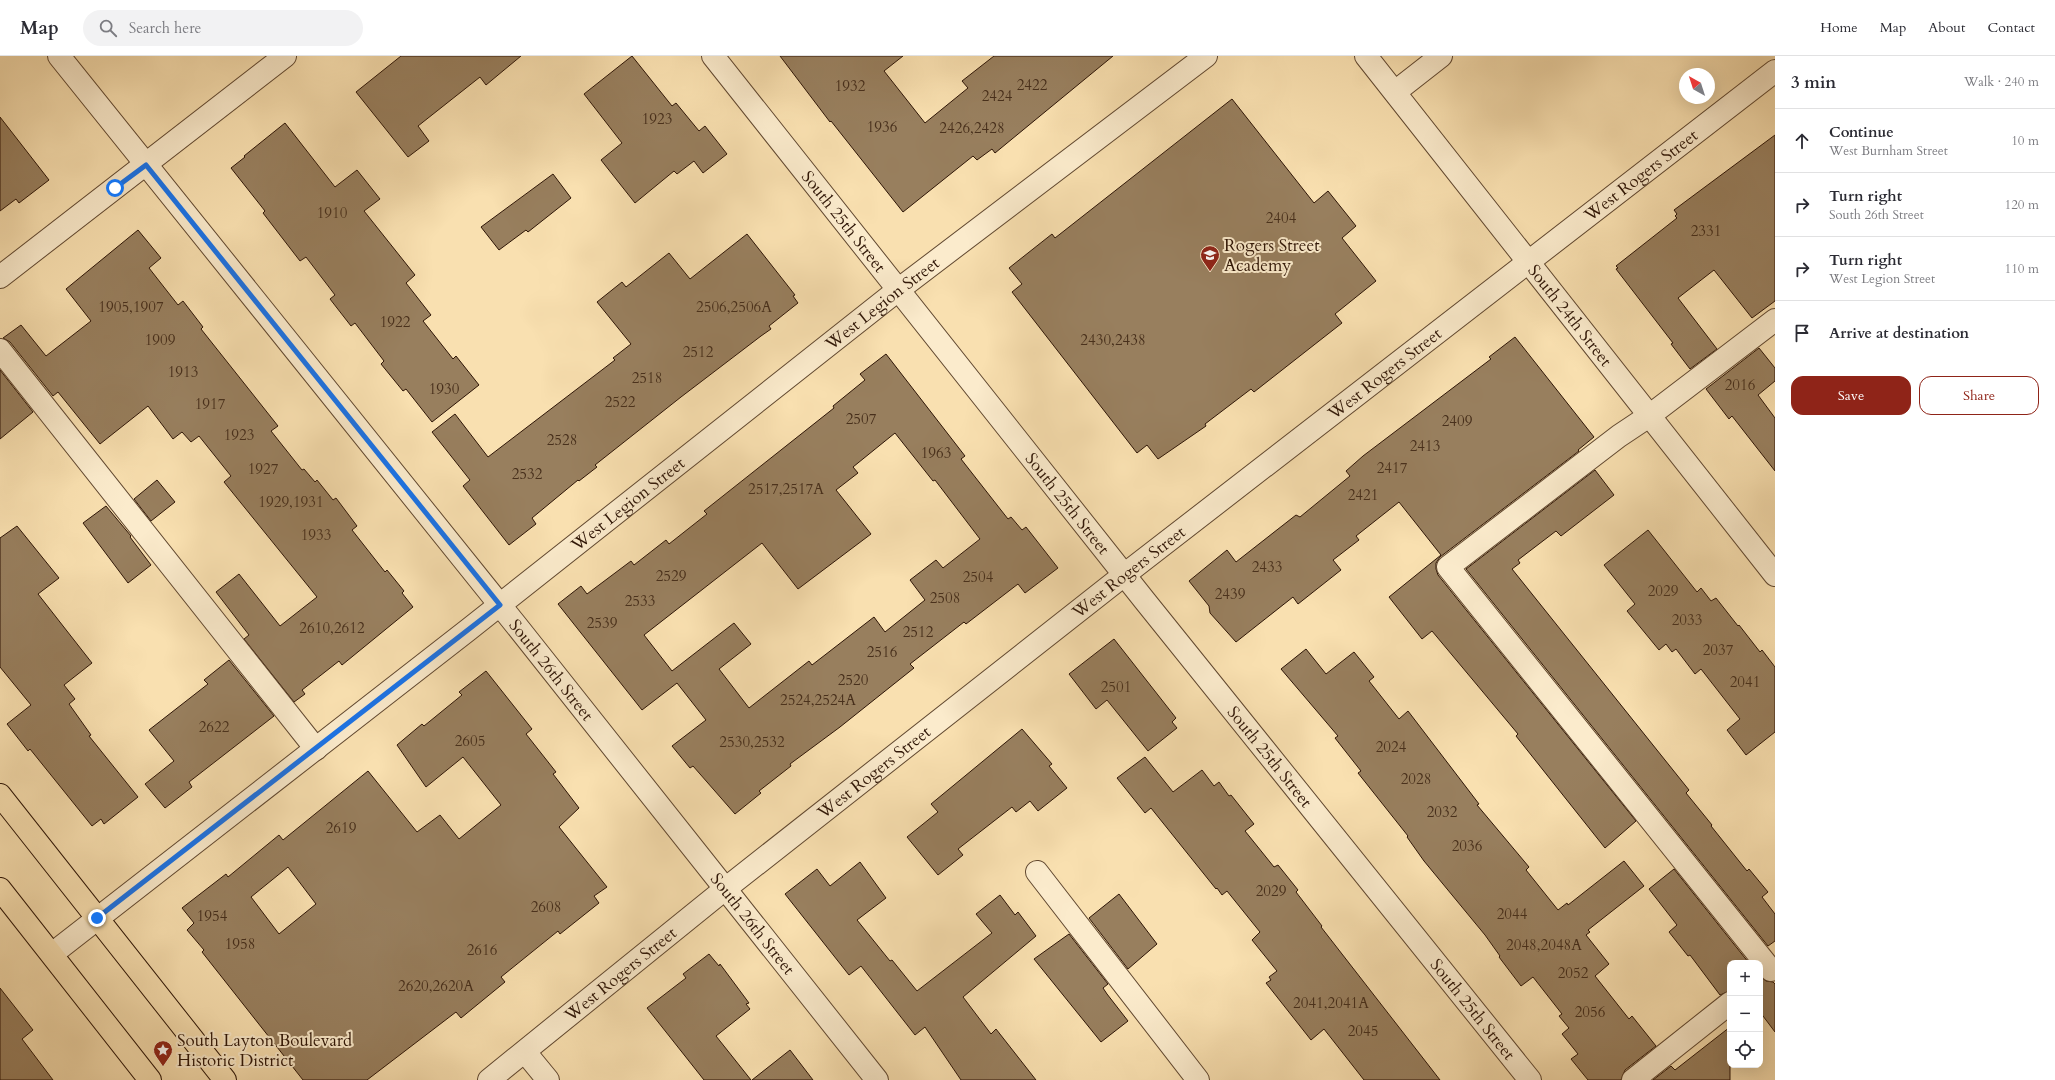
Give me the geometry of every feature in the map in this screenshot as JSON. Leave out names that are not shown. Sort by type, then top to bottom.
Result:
[{"type":"main road","points":[[0,795],[225,1080]]},
{"type":"main road","points":[[0,889],[150,1080]]},
{"type":"street","name":"South 26th Street","points":[[59,56],[500,605],[877,1080]]},
{"type":"street","points":[[0,277],[285,56]]},
{"type":"street","name":"South 25th Street","points":[[713,56],[1124,574],[1530,1080]]},
{"type":"street","name":"West Legion Street","points":[[52,954],[500,605],[898,290],[1206,56]]},
{"type":"street","name":"South 24th Street","points":[[1366,56],[1530,262],[1649,416],[1772,566]]},
{"type":"street","points":[[1394,92],[1441,56]]},
{"type":"street","name":"West Rogers Street","points":[[489,1080],[725,889],[1124,574],[1530,262],[1775,71]]},
{"type":"street","points":[[1769,972],[1448,567],[1619,436],[1649,416],[1775,320]]},
{"type":"street","points":[[0,350],[316,749]]},
{"type":"street","points":[[1037,872],[1198,1080]]},
{"type":"street","points":[[1633,1080],[1727,1005]]},
{"type":"street","points":[[525,1052],[548,1080]]},
{"type":"building","points":[[401,56],[521,56],[486,85],[480,77],[418,126],[429,141],[408,157],[356,92]]},
{"type":"building","points":[[632,56],[672,106],[676,103],[699,131],[705,126],[727,154],[703,173],[694,161],[677,174],[674,171],[635,203],[601,160],[622,143],[584,94]]},
{"type":"building","points":[[780,56],[903,56],[884,71],[925,123],[968,88],[962,81],[994,56],[1113,56],[995,153],[992,149],[977,160],[973,156],[903,212],[831,121],[830,122]]},
{"type":"building","points":[[1232,99],[1314,203],[1328,191],[1356,226],[1342,238],[1376,281],[1335,314],[1342,323],[1254,392],[1251,389],[1205,424],[1206,426],[1158,459],[1147,445],[1137,453],[1012,292],[1022,284],[1009,268],[1052,234],[1055,238]]},
{"type":"building","points":[[0,117],[49,180],[19,203],[16,199],[0,211]]},
{"type":"building","points":[[285,123],[335,187],[357,170],[380,199],[364,211],[415,275],[406,283],[431,315],[423,321],[453,359],[456,356],[479,385],[432,422],[406,389],[403,391],[381,364],[384,361],[355,323],[351,326],[330,299],[335,295],[306,257],[300,261],[263,213],[265,211],[231,168]]},
{"type":"building","points":[[1775,135],[1775,301],[1752,318],[1714,270],[1678,298],[1717,349],[1690,369],[1671,344],[1673,343],[1616,269],[1618,268],[1616,266],[1677,218],[1675,216],[1677,214],[1674,210]]},
{"type":"building","points":[[553,174],[571,198],[528,232],[526,230],[499,250],[481,227]]},
{"type":"building","points":[[138,230],[161,258],[149,268],[178,305],[183,301],[203,327],[201,329],[278,426],[271,431],[302,470],[304,469],[315,482],[317,480],[333,500],[336,498],[357,526],[352,530],[385,572],[387,570],[404,591],[402,593],[413,607],[342,665],[339,661],[302,690],[305,694],[294,702],[244,639],[249,635],[216,592],[239,574],[280,626],[317,597],[224,482],[231,476],[199,436],[191,442],[182,432],[173,439],[148,406],[100,444],[58,392],[53,396],[10,342],[3,338],[21,325],[46,356],[91,321],[66,289]]},
{"type":"building","points":[[747,234],[795,295],[793,296],[798,303],[769,326],[771,329],[681,397],[595,465],[597,467],[579,481],[578,480],[532,518],[536,524],[509,545],[463,486],[470,480],[432,432],[455,414],[488,457],[615,360],[613,358],[631,344],[597,302],[622,282],[626,287],[669,253],[690,279]]},
{"type":"building","points":[[1515,337],[1594,437],[1578,450],[1579,451],[1440,557],[1436,563],[1436,569],[1438,575],[1636,821],[1605,848],[1516,736],[1518,734],[1432,631],[1422,639],[1389,597],[1441,555],[1399,502],[1356,536],[1359,540],[1333,560],[1341,570],[1298,604],[1293,597],[1236,642],[1210,613],[1209,606],[1189,581],[1227,550],[1236,562],[1296,515],[1300,517],[1350,476],[1346,471],[1363,456],[1491,359],[1489,357]]},
{"type":"building","points":[[1759,348],[1775,368],[1775,381],[1758,395],[1775,418],[1775,471],[1732,416],[1729,419],[1706,389]]},
{"type":"building","points":[[886,354],[965,456],[961,459],[1008,519],[1011,517],[1022,530],[1026,527],[1058,568],[1025,593],[1018,584],[966,624],[964,622],[910,664],[914,668],[840,727],[790,764],[791,766],[759,791],[761,793],[735,814],[693,766],[690,768],[672,746],[706,720],[677,683],[642,710],[558,604],[581,586],[587,594],[631,561],[634,565],[666,540],[669,544],[707,514],[704,511],[834,408],[833,406],[865,380],[860,374]],"holes":[[[895,433],[933,481],[935,480],[980,539],[943,568],[936,560],[910,580],[925,600],[885,632],[874,617],[812,665],[809,661],[749,708],[719,669],[751,644],[734,623],[672,671],[644,635],[762,543],[798,589],[871,534],[836,490],[858,473],[853,467]]]},
{"type":"building","points":[[0,370],[33,412],[0,439]]},
{"type":"building","points":[[1595,470],[1614,495],[1561,536],[1556,531],[1518,560],[1520,563],[1512,569],[1689,790],[1686,793],[1712,825],[1711,826],[1747,871],[1749,869],[1768,892],[1762,897],[1775,914],[1775,941],[1768,946],[1466,569]]},
{"type":"building","points":[[157,480],[175,502],[151,521],[134,499]]},
{"type":"building","points":[[106,506],[131,536],[130,537],[151,565],[128,583],[83,523]]},
{"type":"building","points":[[17,526],[59,578],[38,594],[92,663],[64,685],[75,699],[69,704],[91,735],[89,736],[138,797],[104,824],[101,819],[92,826],[30,749],[28,751],[7,724],[31,705],[0,667],[0,538]]},
{"type":"building","points":[[1648,530],[1697,592],[1701,588],[1711,601],[1716,598],[1760,652],[1762,650],[1775,667],[1775,732],[1746,755],[1727,730],[1740,719],[1701,669],[1695,674],[1676,649],[1672,652],[1666,644],[1659,650],[1627,611],[1635,604],[1604,565]]},
{"type":"building","points":[[1114,639],[1176,718],[1172,722],[1177,728],[1148,751],[1107,700],[1096,709],[1069,674]]},
{"type":"building","points":[[1306,649],[1326,674],[1354,652],[1374,677],[1369,681],[1399,719],[1408,711],[1479,804],[1477,805],[1529,867],[1526,870],[1558,910],[1567,903],[1568,905],[1624,861],[1644,886],[1588,930],[1590,932],[1586,935],[1609,964],[1595,976],[1629,1019],[1632,1016],[1656,1046],[1625,1070],[1621,1080],[1588,1080],[1571,1059],[1578,1054],[1562,1034],[1569,1028],[1559,1016],[1562,1014],[1533,977],[1521,986],[1499,957],[1500,956],[1485,935],[1424,861],[1407,837],[1408,836],[1358,773],[1361,771],[1335,738],[1338,736],[1281,669]]},
{"type":"building","points":[[229,660],[274,716],[189,782],[192,787],[165,808],[145,784],[174,761],[149,730],[208,684],[204,680]]},
{"type":"building","points":[[486,671],[532,729],[526,734],[556,772],[553,774],[579,808],[559,827],[607,887],[594,896],[599,903],[560,934],[558,931],[501,977],[505,982],[461,1018],[456,1012],[367,1080],[303,1080],[202,952],[204,950],[187,930],[194,923],[182,908],[226,874],[228,877],[279,835],[283,840],[368,771],[417,832],[440,815],[459,839],[501,805],[463,757],[426,787],[397,745],[422,724],[424,726],[462,695],[459,692]],"holes":[[[288,867],[316,904],[279,934],[251,897]]]},
{"type":"building","points":[[1022,729],[1052,764],[1049,766],[1067,788],[1038,811],[1030,801],[1016,812],[1012,807],[958,849],[963,855],[938,875],[907,837],[938,812],[931,804]]},
{"type":"building","points":[[1145,757],[1173,792],[1202,770],[1214,786],[1219,782],[1229,796],[1231,795],[1254,824],[1245,831],[1274,867],[1278,865],[1298,890],[1296,892],[1322,926],[1321,927],[1440,1080],[1364,1080],[1324,1029],[1311,1040],[1266,983],[1271,980],[1269,977],[1277,971],[1252,940],[1260,932],[1227,891],[1222,895],[1217,888],[1216,889],[1151,808],[1145,813],[1117,778]]},
{"type":"building","points":[[860,862],[886,898],[857,920],[890,961],[892,960],[917,991],[992,933],[976,914],[1000,895],[1015,915],[1018,912],[1036,936],[963,997],[991,1034],[996,1029],[1036,1080],[961,1080],[925,1027],[915,1035],[861,966],[849,975],[785,894],[817,869],[830,886]]},
{"type":"building","points":[[1674,869],[1747,960],[1727,960],[1727,992],[1720,995],[1690,955],[1688,956],[1669,932],[1677,925],[1649,889]]},
{"type":"building","points":[[1119,894],[1157,944],[1128,969],[1089,918]]},
{"type":"building","points":[[1069,934],[1108,984],[1103,988],[1128,1021],[1101,1042],[1034,959]]},
{"type":"building","points":[[709,954],[719,966],[720,964],[749,1003],[746,1004],[750,1009],[716,1036],[751,1080],[704,1080],[647,1008],[686,978],[683,974]]},
{"type":"building","points":[[1763,978],[1775,984],[1775,1032],[1763,1016]]},
{"type":"building","points":[[0,988],[33,1030],[22,1039],[53,1080],[0,1080]]},
{"type":"building","points":[[1727,1029],[1727,1068],[1730,1068],[1730,1080],[1653,1080],[1671,1066],[1675,1070]]},
{"type":"building","points":[[790,1050],[813,1080],[752,1080]]},
{"type":"place","name":"Rogers Street Academy","points":[[1210,272]]},
{"type":"place","name":"South Layton Boulevard Historic District","points":[[163,1067]]},
{"type":"route","points":[[97,918],[500,605],[146,165],[115,188]]}]
